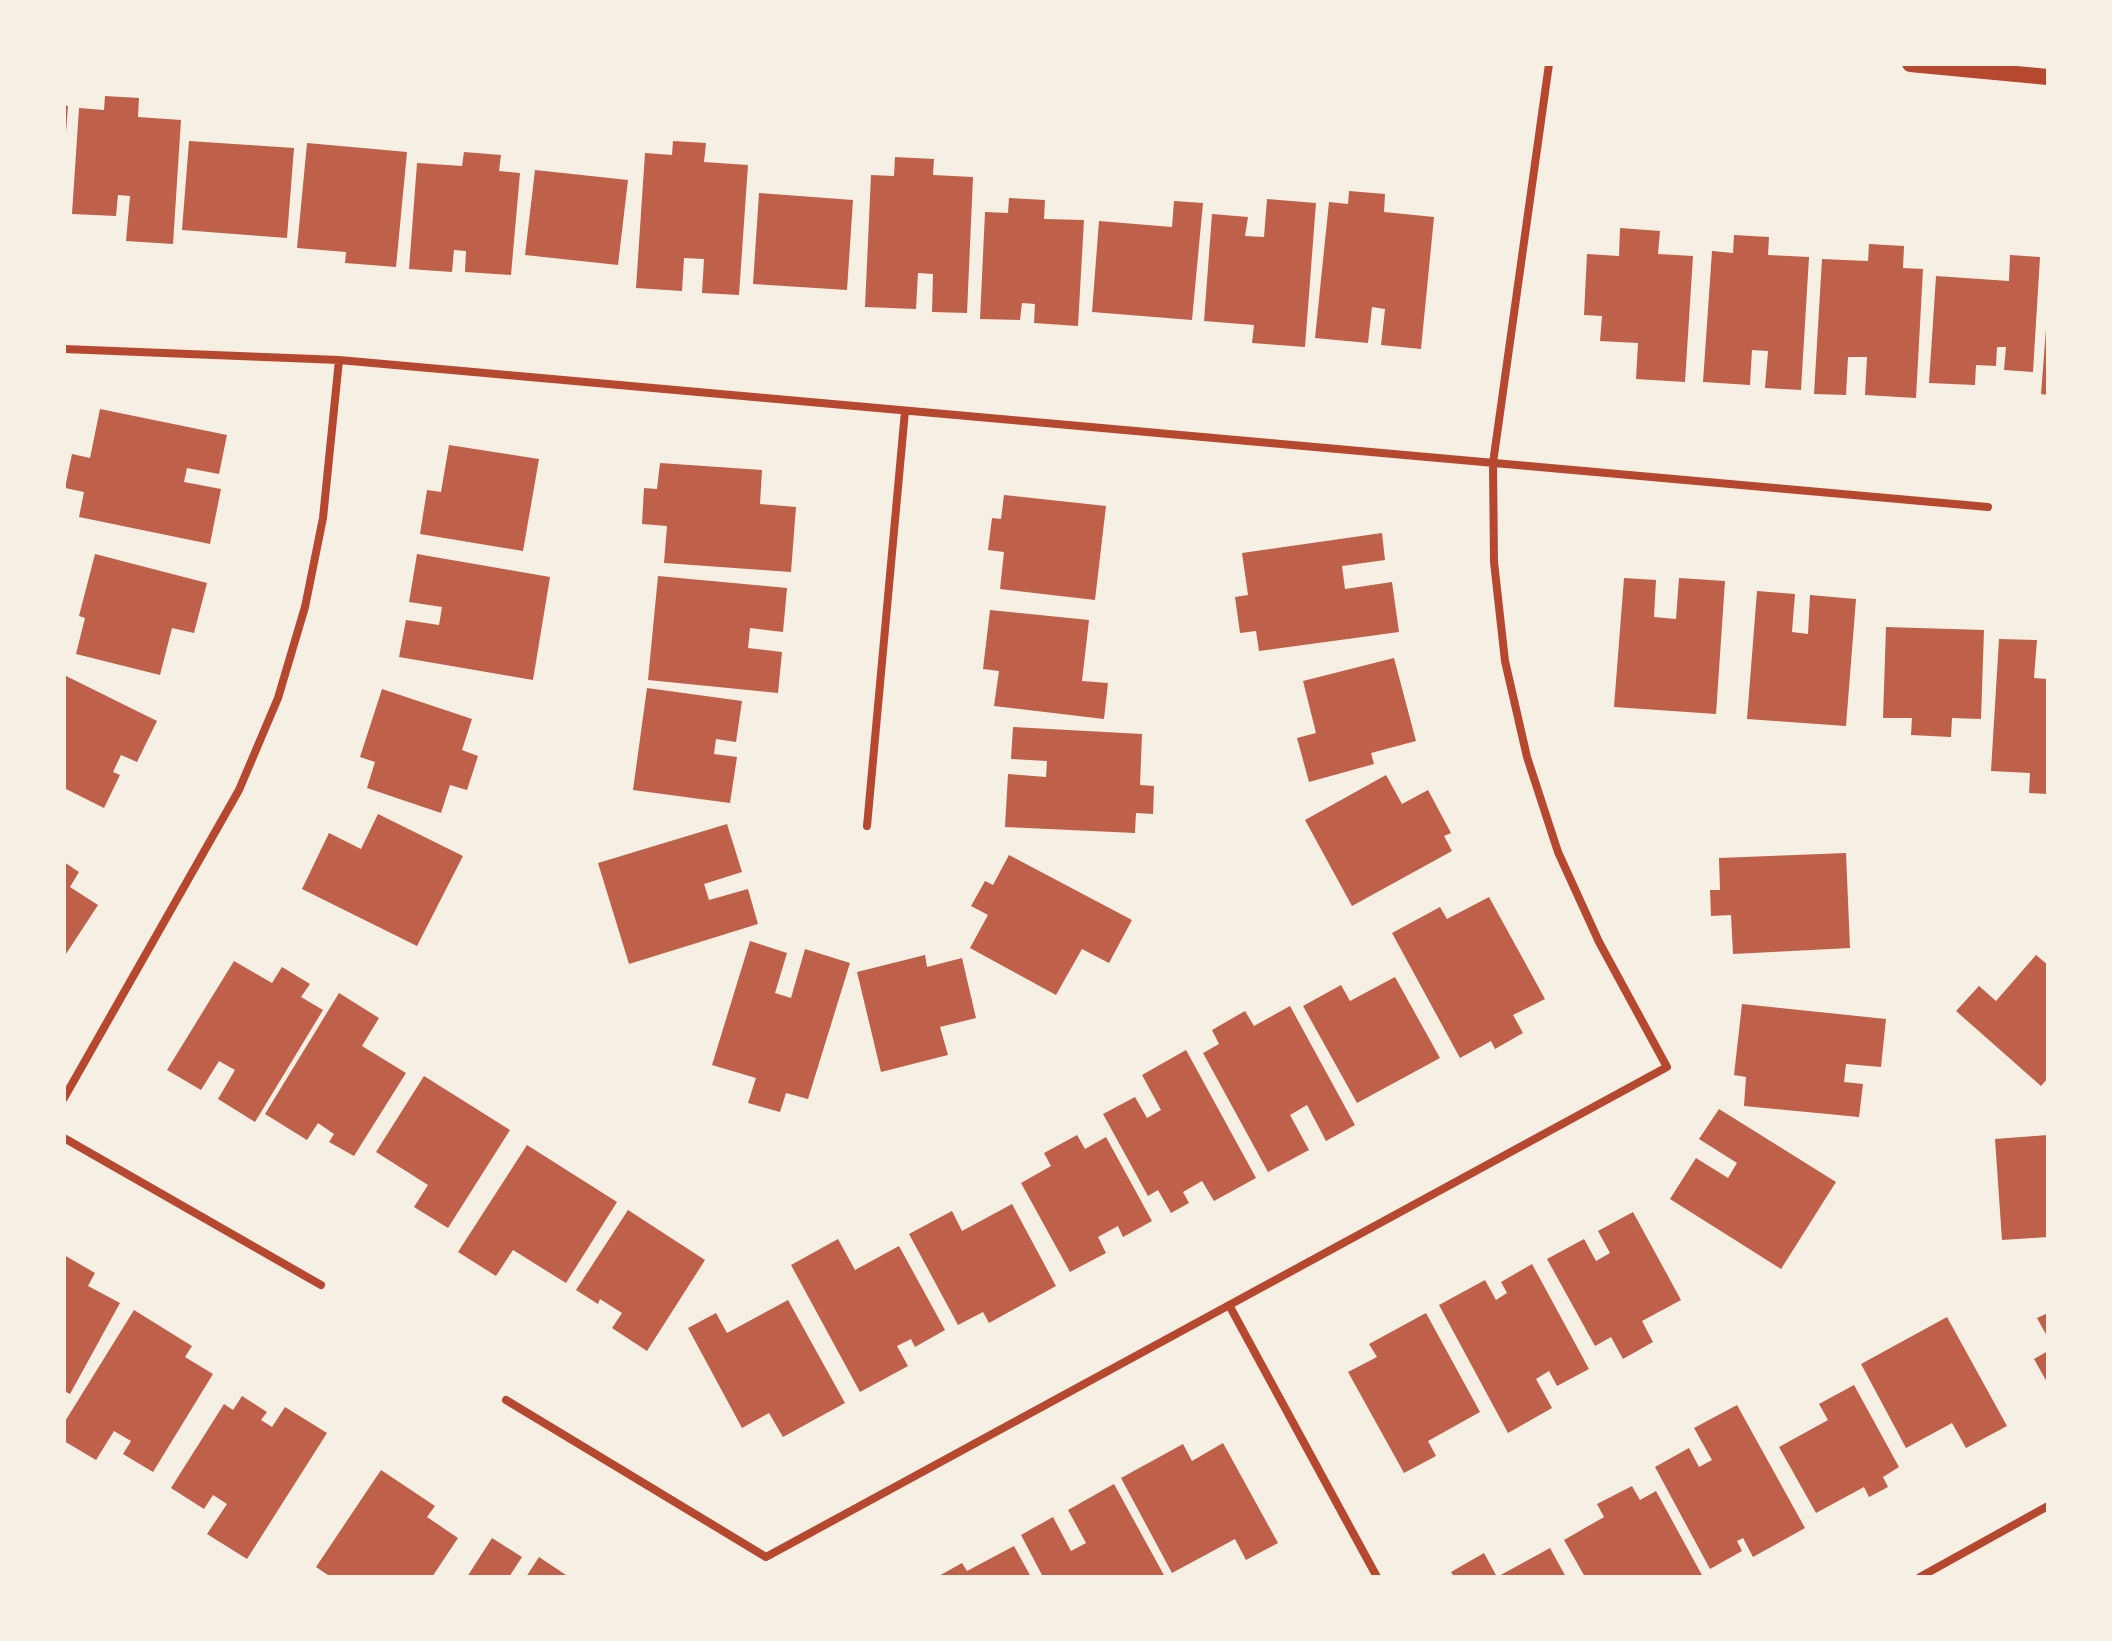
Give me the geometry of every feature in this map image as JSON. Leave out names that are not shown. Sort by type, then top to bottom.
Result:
[{"type":"main road","points":[[1910,64],[2048,77]]},
{"type":"street","points":[[506,1400],[766,1557],[1667,1067],[1599,942],[1564,865],[1527,757],[1505,661],[1494,562],[1493,463],[1549,64]]},
{"type":"street","points":[[64,349],[339,360],[1988,507]]},
{"type":"street","points":[[64,1098],[239,790],[278,698],[305,607],[323,518],[339,360]]},
{"type":"street","points":[[867,826],[905,411]]},
{"type":"street","points":[[64,1138],[321,1285]]},
{"type":"street","points":[[1229,1305],[1377,1577]]},
{"type":"street","points":[[1920,1577],[2048,1506]]},
{"type":"building","points":[[105,96],[139,98],[138,117],[181,120],[173,244],[126,241],[130,196],[118,195],[116,216],[72,214],[79,108],[104,110]]},
{"type":"building","points":[[64,105],[68,106],[66,133],[64,133]]},
{"type":"building","points":[[189,141],[294,148],[287,238],[182,230]]},
{"type":"building","points":[[673,141],[706,143],[704,162],[748,165],[739,295],[702,293],[704,259],[684,258],[682,291],[636,288],[645,153],[672,155]]},
{"type":"building","points":[[307,143],[407,152],[396,267],[345,263],[346,252],[297,248]]},
{"type":"building","points":[[464,152],[501,155],[499,171],[520,173],[511,275],[465,272],[466,251],[454,250],[452,272],[409,269],[417,163],[462,166]]},
{"type":"building","points":[[895,157],[934,159],[933,175],[973,177],[967,313],[932,312],[933,274],[918,273],[916,309],[865,307],[871,175],[894,176]]},
{"type":"building","points":[[535,170],[628,180],[618,265],[525,255]]},
{"type":"building","points":[[1349,191],[1385,194],[1384,212],[1434,217],[1421,349],[1381,345],[1385,309],[1372,307],[1368,343],[1315,338],[1329,202],[1348,204]]},
{"type":"building","points":[[759,193],[853,200],[847,290],[753,284]]},
{"type":"building","points":[[1009,198],[1045,200],[1044,219],[1084,220],[1078,326],[1034,323],[1035,304],[1022,303],[1020,320],[980,319],[985,212],[1008,213]]},
{"type":"building","points":[[1267,199],[1316,203],[1305,347],[1252,343],[1254,325],[1204,321],[1212,214],[1248,217],[1245,236],[1264,237]]},
{"type":"building","points":[[1174,201],[1203,203],[1192,320],[1092,312],[1099,221],[1172,227]]},
{"type":"building","points":[[1620,228],[1660,231],[1658,254],[1693,256],[1685,382],[1636,379],[1638,343],[1600,341],[1602,316],[1584,315],[1587,254],[1619,256]]},
{"type":"building","points":[[1734,235],[1769,237],[1768,255],[1809,257],[1801,390],[1765,388],[1768,351],[1752,350],[1750,385],[1703,382],[1712,251],[1733,253]]},
{"type":"building","points":[[1869,244],[1904,246],[1903,268],[1923,269],[1916,398],[1865,395],[1867,357],[1848,357],[1846,395],[1814,394],[1822,259],[1868,261]]},
{"type":"building","points":[[2010,255],[2040,257],[2033,372],[2004,370],[2006,347],[1997,347],[1996,366],[1976,365],[1975,385],[1929,383],[1936,276],[2009,281]]},
{"type":"building","points":[[2048,330],[2048,395],[2041,394]]},
{"type":"building","points":[[100,409],[227,435],[219,474],[187,468],[184,482],[221,489],[210,544],[79,517],[84,492],[65,488],[72,454],[90,458]]},
{"type":"building","points":[[449,445],[539,459],[523,551],[420,534],[427,490],[441,492]]},
{"type":"building","points":[[660,463],[762,470],[760,504],[796,507],[791,572],[664,563],[667,526],[642,524],[644,488],[657,489]]},
{"type":"building","points":[[1004,495],[1106,506],[1095,600],[1000,589],[1004,552],[988,550],[992,518],[1001,519]]},
{"type":"building","points":[[1382,533],[1385,560],[1342,566],[1345,589],[1392,582],[1399,632],[1259,651],[1256,631],[1240,633],[1235,597],[1248,595],[1242,553]]},
{"type":"building","points":[[95,554],[207,583],[194,633],[172,628],[160,675],[76,654],[85,618],[79,616]]},
{"type":"building","points":[[417,554],[550,577],[533,680],[399,657],[406,620],[439,625],[442,607],[409,602]]},
{"type":"building","points":[[658,576],[787,588],[783,632],[750,628],[748,648],[782,652],[778,693],[648,680]]},
{"type":"building","points":[[1624,578],[1656,580],[1654,617],[1676,619],[1679,578],[1725,581],[1716,714],[1614,707]]},
{"type":"building","points":[[1757,591],[1795,594],[1792,632],[1808,634],[1810,595],[1856,599],[1846,726],[1747,719]]},
{"type":"building","points":[[990,610],[1089,620],[1082,681],[1108,683],[1104,719],[994,706],[999,671],[983,669]]},
{"type":"building","points":[[1886,627],[1984,630],[1981,719],[1952,718],[1951,737],[1911,735],[1912,718],[1883,718]]},
{"type":"building","points":[[1999,639],[2037,640],[2034,678],[2048,679],[2048,794],[2029,793],[2030,773],[1991,771]]},
{"type":"building","points":[[1394,658],[1416,741],[1371,753],[1374,764],[1309,782],[1297,738],[1316,733],[1303,681]]},
{"type":"building","points":[[64,675],[157,721],[137,762],[121,755],[113,772],[120,775],[104,808],[64,788]]},
{"type":"building","points":[[647,688],[742,701],[736,742],[716,739],[714,754],[737,757],[730,803],[633,790]]},
{"type":"building","points":[[382,689],[472,719],[462,750],[478,756],[467,790],[450,785],[441,813],[367,788],[375,762],[360,757]]},
{"type":"building","points":[[1013,727],[1142,734],[1140,785],[1154,786],[1153,814],[1136,813],[1135,833],[1005,827],[1008,774],[1046,777],[1047,761],[1011,759]]},
{"type":"building","points":[[1386,775],[1402,804],[1428,790],[1451,833],[1444,836],[1452,851],[1352,906],[1305,820]]},
{"type":"building","points":[[378,814],[463,856],[417,946],[302,889],[329,833],[361,849]]},
{"type":"building","points":[[727,824],[742,872],[704,884],[709,900],[748,889],[758,924],[629,964],[598,863]]},
{"type":"building","points":[[1846,853],[1850,948],[1733,954],[1731,915],[1711,916],[1710,890],[1720,890],[1719,858]]},
{"type":"building","points":[[1009,855],[1132,920],[1109,963],[1082,949],[1056,995],[970,948],[988,915],[971,906],[985,881],[993,885]]},
{"type":"building","points":[[64,862],[79,872],[70,887],[98,905],[64,957]]},
{"type":"building","points":[[1489,897],[1545,999],[1513,1015],[1523,1033],[1495,1049],[1491,1041],[1460,1058],[1392,933],[1440,907],[1447,919]]},
{"type":"building","points":[[750,941],[787,953],[775,993],[791,998],[805,949],[850,963],[808,1099],[786,1093],[780,1112],[748,1103],[756,1078],[712,1065]]},
{"type":"building","points":[[925,955],[927,967],[962,958],[976,1018],[940,1027],[948,1055],[881,1072],[857,972]]},
{"type":"building","points":[[2036,955],[2048,965],[2048,1078],[2041,1086],[1956,1011],[1979,986],[1996,1001]]},
{"type":"building","points":[[234,961],[272,983],[282,967],[310,984],[301,997],[323,1010],[255,1122],[218,1099],[235,1070],[219,1061],[201,1090],[167,1070]]},
{"type":"building","points":[[1395,977],[1440,1058],[1357,1103],[1303,1006],[1341,985],[1350,1001]]},
{"type":"building","points":[[339,993],[379,1018],[362,1046],[406,1073],[354,1156],[329,1142],[334,1134],[318,1123],[307,1140],[265,1114]]},
{"type":"building","points":[[1742,1004],[1886,1019],[1881,1067],[1846,1064],[1844,1082],[1863,1084],[1859,1117],[1744,1106],[1746,1077],[1734,1075]]},
{"type":"building","points":[[1290,1006],[1355,1125],[1326,1141],[1307,1105],[1290,1115],[1309,1150],[1268,1172],[1203,1053],[1219,1044],[1212,1030],[1245,1011],[1254,1026]]},
{"type":"building","points":[[1186,1050],[1256,1178],[1214,1201],[1202,1181],[1183,1192],[1189,1203],[1171,1213],[1158,1190],[1148,1196],[1103,1114],[1135,1097],[1147,1118],[1161,1110],[1142,1075]]},
{"type":"building","points":[[424,1076],[510,1130],[448,1228],[414,1207],[428,1185],[376,1152]]},
{"type":"building","points":[[1719,1109],[1836,1182],[1781,1269],[1670,1199],[1696,1158],[1728,1178],[1737,1163],[1699,1139]]},
{"type":"building","points":[[1077,1135],[1085,1149],[1106,1137],[1152,1221],[1123,1237],[1118,1226],[1098,1237],[1106,1253],[1070,1272],[1021,1183],[1051,1166],[1044,1153]]},
{"type":"building","points":[[2048,1135],[2048,1237],[2002,1240],[1995,1139]]},
{"type":"building","points":[[527,1145],[617,1202],[566,1283],[513,1250],[496,1276],[458,1252]]},
{"type":"building","points":[[1012,1204],[1056,1286],[989,1323],[983,1312],[958,1325],[909,1234],[952,1211],[962,1231]]},
{"type":"building","points":[[628,1210],[705,1260],[647,1351],[612,1328],[622,1313],[600,1299],[598,1304],[576,1290]]},
{"type":"building","points":[[1633,1212],[1681,1300],[1642,1321],[1653,1342],[1623,1359],[1611,1337],[1595,1346],[1547,1259],[1584,1239],[1596,1261],[1610,1253],[1598,1231]]},
{"type":"building","points":[[838,1239],[855,1270],[899,1246],[945,1330],[915,1347],[911,1339],[897,1346],[908,1366],[860,1392],[791,1265]]},
{"type":"building","points":[[64,1255],[95,1273],[88,1286],[120,1303],[70,1394],[64,1391]]},
{"type":"building","points":[[1532,1264],[1589,1369],[1557,1386],[1549,1371],[1536,1379],[1552,1408],[1508,1433],[1439,1305],[1485,1280],[1496,1300],[1507,1293],[1501,1282]]},
{"type":"building","points":[[788,1300],[845,1403],[783,1437],[769,1413],[742,1428],[688,1328],[716,1313],[727,1333]]},
{"type":"building","points":[[134,1310],[192,1346],[185,1357],[213,1374],[153,1472],[123,1454],[131,1441],[114,1431],[96,1460],[64,1441],[64,1423]]},
{"type":"building","points":[[1426,1313],[1480,1412],[1428,1441],[1436,1456],[1404,1473],[1348,1372],[1377,1357],[1369,1344]]},
{"type":"building","points":[[2048,1313],[2048,1338],[2037,1318]]},
{"type":"building","points":[[1947,1317],[2007,1426],[1966,1448],[1952,1423],[1906,1448],[1861,1364]]},
{"type":"building","points":[[2048,1351],[2048,1384],[2034,1359]]},
{"type":"building","points":[[1854,1385],[1899,1467],[1883,1477],[1888,1487],[1869,1497],[1864,1487],[1816,1513],[1779,1447],[1828,1420],[1819,1404]]},
{"type":"building","points":[[242,1396],[267,1412],[261,1420],[272,1427],[285,1407],[327,1433],[247,1559],[207,1534],[227,1504],[213,1495],[204,1509],[171,1488],[224,1404],[233,1410]]},
{"type":"building","points":[[1737,1405],[1805,1528],[1753,1557],[1743,1538],[1737,1541],[1742,1551],[1710,1569],[1655,1467],[1689,1448],[1699,1467],[1712,1460],[1694,1428]]},
{"type":"building","points":[[1223,1443],[1278,1543],[1246,1560],[1235,1539],[1172,1573],[1121,1478],[1183,1444],[1192,1461]]},
{"type":"building","points":[[381,1470],[435,1506],[427,1517],[458,1538],[432,1577],[331,1577],[316,1567]]},
{"type":"building","points":[[1114,1484],[1165,1577],[1043,1577],[1021,1535],[1053,1517],[1071,1551],[1086,1543],[1068,1510]]},
{"type":"building","points":[[1632,1486],[1640,1500],[1656,1491],[1703,1577],[1585,1577],[1564,1540],[1604,1517],[1597,1504]]},
{"type":"building","points":[[492,1538],[522,1557],[509,1577],[467,1577]]},
{"type":"building","points":[[1014,1546],[1031,1577],[937,1577],[962,1563],[967,1571]]},
{"type":"building","points":[[1550,1548],[1566,1577],[1497,1577]]},
{"type":"building","points":[[1484,1553],[1497,1577],[1454,1577],[1451,1572]]},
{"type":"building","points":[[539,1557],[569,1577],[526,1577]]}]
